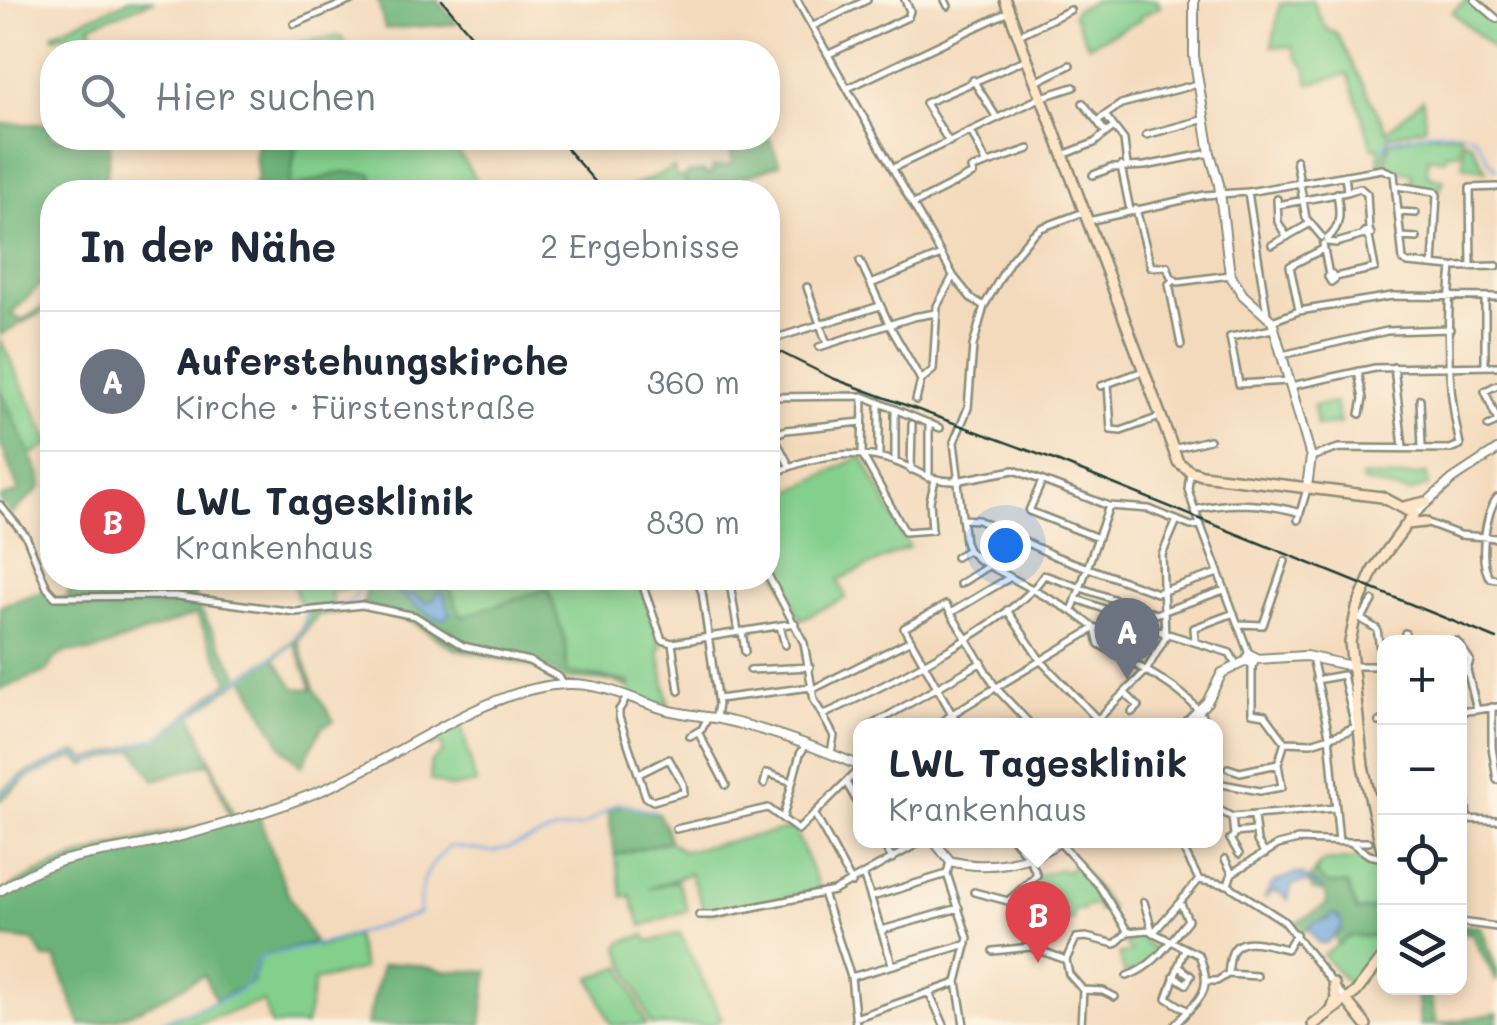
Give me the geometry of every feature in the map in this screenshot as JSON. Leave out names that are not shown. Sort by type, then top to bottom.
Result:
[{"type":"main road","points":[[1010,4],[1018,35],[1178,462],[1193,472],[1382,497],[1414,514],[1372,570],[1357,608],[1350,642],[1364,766],[1377,826]]},
{"type":"main road","points":[[1404,507],[1426,502]]},
{"type":"main road","points":[[1404,525],[1424,522]]},
{"type":"main road","points":[[1314,1025],[1356,992],[1377,965]]},
{"type":"main road","points":[[1331,1011],[1336,998],[1334,984]]},
{"type":"main road","points":[[1356,992],[1356,1013]]},
{"type":"main road","points":[[1346,1000],[1366,1025]]},
{"type":"street","points":[[294,24],[352,0]]},
{"type":"street","points":[[798,0],[954,277],[970,298],[984,306]]},
{"type":"street","points":[[813,26],[867,0]]},
{"type":"street","points":[[829,54],[908,16],[905,0]]},
{"type":"street","points":[[1194,0],[1198,84],[1220,194],[1230,275],[1243,295],[1271,321]]},
{"type":"street","points":[[1475,0],[1497,19]]},
{"type":"street","points":[[848,88],[1010,4]]},
{"type":"street","points":[[1018,35],[1070,10]]},
{"type":"street","points":[[948,142],[924,102],[1027,58]]},
{"type":"street","points":[[1036,82],[1070,64]]},
{"type":"street","points":[[973,80],[997,118]]},
{"type":"street","points":[[1097,121],[1125,103],[1198,84]]},
{"type":"street","points":[[893,168],[1042,97],[1074,87]]},
{"type":"street","points":[[1084,103],[1106,133]]},
{"type":"street","points":[[1106,115],[1124,140],[1124,166],[1133,209],[1151,267],[1167,266],[1174,280]]},
{"type":"street","points":[[1146,135],[1205,118]]},
{"type":"street","points":[[1063,155],[1094,143],[1114,127]]},
{"type":"street","points":[[971,130],[986,162]]},
{"type":"street","points":[[914,204],[973,174],[971,169],[1029,150]]},
{"type":"street","points":[[1093,175],[1124,166],[1145,166],[1210,153]]},
{"type":"street","points":[[1287,237],[1278,222],[1277,202],[1303,201],[1364,190],[1367,234],[1375,268],[1332,276],[1325,242],[1309,224],[1303,201],[1296,160]]},
{"type":"street","points":[[1202,718],[1184,696],[1099,644],[1095,628],[1072,611],[1008,578],[968,550],[957,480],[956,435],[968,408],[973,346],[984,306],[1007,265],[1041,228],[1086,216],[1345,174],[1382,169],[1394,174],[1404,263],[1452,266],[1450,367],[1460,445],[1450,449],[1338,448],[1312,457]]},
{"type":"street","points":[[1345,174],[1347,192]]},
{"type":"street","points":[[1396,186],[1435,192],[1438,196],[1433,265]]},
{"type":"street","points":[[1471,266],[1470,188],[1497,187]]},
{"type":"street","points":[[1195,510],[1214,505],[1243,505],[1284,508],[1300,516],[1312,457],[1271,321],[1248,192]]},
{"type":"street","points":[[1299,311],[1290,266],[1325,242],[1338,225],[1337,194]]},
{"type":"street","points":[[1398,212],[1416,213]]},
{"type":"street","points":[[1272,245],[1309,224]]},
{"type":"street","points":[[1325,242],[1342,242],[1367,234]]},
{"type":"street","points":[[1400,237],[1418,238]]},
{"type":"street","points":[[871,284],[942,255]]},
{"type":"street","points":[[860,262],[921,380]]},
{"type":"street","points":[[1456,266],[1497,266]]},
{"type":"street","points":[[1180,345],[1168,284],[1174,280],[1230,275]]},
{"type":"street","points":[[916,400],[921,380],[934,366],[940,296],[954,277]]},
{"type":"street","points":[[807,287],[823,346],[936,313]]},
{"type":"street","points":[[1497,297],[1408,294],[1299,311],[1230,337],[1239,384],[1290,383],[1394,367],[1497,366]]},
{"type":"street","points":[[1485,296],[1485,366]]},
{"type":"street","points":[[780,337],[880,306]]},
{"type":"street","points":[[1282,355],[1387,331],[1450,329]]},
{"type":"street","points":[[1394,367],[1403,448]]},
{"type":"street","points":[[1143,371],[1104,385],[1111,430],[1121,431],[1160,417]]},
{"type":"street","points":[[1358,371],[1363,399],[1360,414]]},
{"type":"street","points":[[1488,426],[1497,420],[1485,390],[1497,385]]},
{"type":"street","points":[[780,397],[863,396],[940,428]]},
{"type":"street","points":[[863,396],[862,454],[905,532],[932,530],[929,423]]},
{"type":"street","points":[[1420,400],[1422,448]]},
{"type":"street","points":[[878,457],[879,402]]},
{"type":"street","points":[[895,462],[896,409]]},
{"type":"street","points":[[780,434],[862,422]]},
{"type":"street","points":[[911,470],[912,424]]},
{"type":"street","points":[[1173,449],[1209,440]]},
{"type":"street","points":[[1497,450],[1463,471],[1414,514],[1449,532],[1497,538]]},
{"type":"street","points":[[780,451],[789,465]]},
{"type":"street","points":[[780,470],[818,457],[862,454],[895,462],[932,479],[957,480],[1006,469],[1109,506],[1149,509],[1193,526],[1201,525]]},
{"type":"street","points":[[1193,472],[1190,496],[1251,659],[1252,713],[1265,716],[1284,742],[1300,744],[1347,732],[1354,727],[1342,675],[1316,680]]},
{"type":"street","points":[[1042,480],[1029,510],[1098,538]]},
{"type":"street","points":[[1497,498],[1487,516],[1484,570],[1497,580]]},
{"type":"street","points":[[0,505],[26,536],[40,572]]},
{"type":"street","points":[[1072,611],[1109,506]]},
{"type":"street","points":[[962,518],[978,520],[1087,568],[1163,593],[1218,572]]},
{"type":"street","points":[[1099,718],[1146,671],[1166,632],[1162,554],[1176,520]]},
{"type":"street","points":[[956,557],[968,550]]},
{"type":"street","points":[[1237,624],[1263,626],[1284,562]]},
{"type":"street","points":[[960,584],[988,566]]},
{"type":"street","points":[[823,714],[967,637],[1034,592],[1044,575],[1156,614],[1224,590]]},
{"type":"street","points":[[952,612],[1008,578]]},
{"type":"street","points":[[48,590],[55,597],[177,596],[295,612],[358,605],[415,616],[452,642],[530,661],[559,676],[564,684]]},
{"type":"street","points":[[644,590],[662,640],[672,643],[795,622]]},
{"type":"street","points":[[690,736],[712,718],[718,699],[699,590]]},
{"type":"street","points":[[731,590],[745,652]]},
{"type":"street","points":[[777,590],[808,654],[811,688],[834,736],[830,753]]},
{"type":"street","points":[[1077,599],[1126,616],[1125,626]]},
{"type":"street","points":[[1373,601],[1361,619],[1378,635]]},
{"type":"street","points":[[955,718],[904,628],[946,605],[996,688],[1024,718]]},
{"type":"street","points":[[1006,610],[1041,661],[1097,718]]},
{"type":"street","points":[[1195,640],[1194,628],[1234,614]]},
{"type":"street","points":[[780,626],[785,646]]},
{"type":"street","points":[[947,718],[1095,628],[1125,626],[1166,632],[1230,653],[1236,664]]},
{"type":"street","points":[[718,699],[811,688],[911,640]]},
{"type":"street","points":[[1331,660],[1342,658],[1350,642]]},
{"type":"street","points":[[672,643],[679,691]]},
{"type":"street","points":[[1191,718],[1217,679],[1236,664],[1251,659],[1312,657],[1351,666],[1377,666]]},
{"type":"street","points":[[1312,657],[1329,738],[1339,842]]},
{"type":"street","points":[[883,718],[982,662]]},
{"type":"street","points":[[750,670],[810,667]]},
{"type":"street","points":[[1467,670],[1477,710]]},
{"type":"street","points":[[0,891],[60,859],[165,840],[306,796],[494,704],[534,689],[564,684],[602,687],[670,710],[807,744],[853,764]]},
{"type":"street","points":[[1125,692],[1138,706],[1132,712]]},
{"type":"street","points":[[628,696],[619,717],[648,800],[684,792],[669,759],[639,774]]},
{"type":"street","points":[[1467,711],[1494,707],[1497,780]]},
{"type":"street","points":[[698,732],[726,785]]},
{"type":"street","points":[[1223,784],[1260,791],[1282,787],[1278,764],[1284,742]]},
{"type":"street","points":[[783,818],[807,744]]},
{"type":"street","points":[[1228,768],[1240,772],[1278,764]]},
{"type":"street","points":[[764,784],[767,774],[792,782]]},
{"type":"street","points":[[676,829],[768,808],[798,830],[853,775]]},
{"type":"street","points":[[846,783],[853,795]]},
{"type":"street","points":[[1223,812],[1232,818],[1336,808]]},
{"type":"street","points":[[815,814],[852,882]]},
{"type":"street","points":[[1254,816],[1256,841],[1265,854]]},
{"type":"street","points":[[1232,818],[1234,833]]},
{"type":"street","points":[[1467,819],[1497,820]]},
{"type":"street","points":[[1239,854],[1230,838],[1234,833],[1255,831]]},
{"type":"street","points":[[1228,885],[1232,873],[1286,842],[1369,842]]},
{"type":"street","points":[[1350,842],[1377,858]]},
{"type":"street","points":[[886,848],[892,859]]},
{"type":"street","points":[[699,915],[823,893],[864,876],[911,848]]},
{"type":"street","points":[[940,848],[950,861],[1006,864],[1047,848]]},
{"type":"street","points":[[974,892],[1003,901],[1014,897],[1037,875],[1021,848]]},
{"type":"street","points":[[1067,848],[1115,908],[1128,932]]},
{"type":"street","points":[[1184,848],[1199,880]]},
{"type":"street","points":[[1225,859],[1232,873]]},
{"type":"street","points":[[950,861],[947,874],[967,944],[957,982],[964,1025]]},
{"type":"street","points":[[872,897],[947,874]]},
{"type":"street","points":[[864,876],[892,964]]},
{"type":"street","points":[[1199,880],[1228,885],[1267,909],[1296,934],[1346,1000]]},
{"type":"street","points":[[1153,933],[1199,880]]},
{"type":"street","points":[[823,893],[851,977],[856,1022],[957,982]]},
{"type":"street","points":[[1144,902],[1153,933]]},
{"type":"street","points":[[1127,976],[1142,971],[1188,920],[1180,902]]},
{"type":"street","points":[[882,930],[958,908]]},
{"type":"street","points":[[1467,923],[1497,927]]},
{"type":"street","points":[[1115,997],[1103,990],[1084,990],[1068,974],[1066,960],[1076,938],[1115,944],[1128,932],[1153,933],[1199,955],[1208,982]]},
{"type":"street","points":[[1228,974],[1232,952],[1239,945],[1250,942],[1287,948],[1296,934]]},
{"type":"street","points":[[851,977],[967,944]]},
{"type":"street","points":[[993,952],[1031,947],[1066,960]]},
{"type":"street","points":[[1185,947],[1167,998],[1188,1011]]},
{"type":"street","points":[[1174,976],[1186,984],[1191,976],[1178,966]]},
{"type":"street","points":[[1175,1025],[1208,982],[1228,974],[1257,976]]},
{"type":"street","points":[[1082,1025],[1084,990]]},
{"type":"street","points":[[929,992],[944,1025]]},
{"type":"green space","points":[[130,0],[154,0],[90,25],[96,40],[70,40],[68,34],[54,37],[53,33]]},
{"type":"green space","points":[[378,0],[437,0],[457,24],[385,29]]},
{"type":"green space","points":[[1095,0],[1157,0],[1160,7],[1088,45],[1073,14]]},
{"type":"green space","points":[[1312,0],[1326,29],[1337,34],[1387,131],[1423,99],[1425,127],[1389,136],[1381,167],[1379,147],[1373,149],[1348,74],[1308,84],[1307,69],[1293,47],[1272,46],[1280,4]]},
{"type":"green space","points":[[1466,0],[1497,25],[1497,52],[1452,12]]},
{"type":"green space","points":[[0,124],[40,124],[40,150],[110,150],[106,180],[40,180],[40,285],[11,314],[22,320],[40,309],[40,313],[0,335]]},
{"type":"green space","points":[[1422,134],[1461,134],[1460,153],[1447,153],[1445,160],[1428,157],[1427,175],[1444,180],[1439,191],[1411,187],[1412,173],[1385,167],[1390,142]]},
{"type":"green space","points":[[1464,140],[1471,143],[1486,171],[1463,166]]},
{"type":"green space","points":[[256,150],[295,150],[290,180],[256,180]]},
{"type":"green space","points":[[295,150],[457,150],[476,180],[373,180],[372,174],[338,180],[290,180]]},
{"type":"green space","points":[[732,150],[774,150],[780,164],[738,180],[683,177],[704,171],[705,175],[713,172],[712,167],[731,165]]},
{"type":"green space","points":[[674,168],[676,177],[684,180],[646,180]]},
{"type":"green space","points":[[343,172],[372,174],[373,180],[318,180]]},
{"type":"green space","points":[[0,339],[40,421],[40,450],[31,455],[0,390]]},
{"type":"green space","points":[[0,390],[40,475],[40,488],[12,514],[0,498],[19,492],[0,442]]},
{"type":"green space","points":[[1335,403],[1340,424],[1317,426],[1313,406]]},
{"type":"green space","points":[[862,456],[909,547],[838,580],[846,598],[801,619],[780,580],[780,497]]},
{"type":"green space","points":[[1427,474],[1428,485],[1410,493],[1363,482],[1362,476],[1389,478]]},
{"type":"green space","points":[[70,590],[195,590],[196,602],[241,680],[192,715],[234,816],[230,817],[210,763],[154,780],[134,749],[85,765],[74,757],[29,777],[0,800],[2,790],[26,773],[76,752],[88,760],[160,737],[229,681],[196,614],[92,652],[69,651],[54,659],[47,671],[0,690],[0,606],[44,591],[66,599]]},
{"type":"green space","points":[[295,590],[342,590],[331,592],[333,605],[301,609]]},
{"type":"green space","points":[[365,590],[451,590],[461,617],[549,590],[566,643],[567,672],[629,682],[629,688],[613,681],[566,679],[539,663],[535,667],[454,649],[412,622],[367,610],[318,615],[298,641],[314,689],[334,721],[322,727],[302,766],[283,748],[243,676],[292,641],[300,632],[306,612],[364,606]],"holes":[[[294,642],[312,689],[295,688],[275,659]]]},
{"type":"green space","points":[[450,590],[642,590],[662,647],[659,649],[669,707],[631,694],[629,682],[567,672],[566,643],[460,618]]},
{"type":"green space","points":[[461,724],[476,783],[451,788],[431,780],[430,763],[443,753],[442,743],[431,747],[429,740]]},
{"type":"green space","points":[[624,804],[658,814],[669,841],[615,855],[608,809]]},
{"type":"green space","points":[[258,814],[288,894],[314,942],[260,957],[251,982],[216,1001],[204,975],[129,1014],[81,1025],[55,958],[44,958],[34,941],[0,937],[0,894],[28,878],[91,853]]},
{"type":"green space","points":[[794,828],[821,891],[706,914],[690,873],[648,889],[677,881],[688,910],[642,926],[630,895],[623,897],[615,855],[669,841],[683,851]]},
{"type":"green space","points":[[1367,858],[1377,866],[1377,908],[1357,911],[1316,875],[1324,862]]},
{"type":"green space","points":[[1077,862],[1111,908],[1098,911],[1096,904],[1083,911],[1074,910],[1073,920],[1056,920],[1062,936],[1056,935],[1056,928],[1052,927],[1045,939],[1027,937],[1031,924],[1041,913],[1032,905],[1015,904],[1015,899],[1039,875],[1060,869],[1065,872]]},
{"type":"green space","points":[[1319,865],[1316,875],[1328,884],[1347,884],[1357,911],[1377,908],[1377,936],[1350,936],[1338,945],[1334,935],[1343,931],[1337,915],[1300,933],[1293,925],[1327,904],[1325,892],[1313,890],[1308,881]]},
{"type":"green space","points":[[1467,926],[1481,927],[1497,971],[1497,982],[1471,933],[1467,933]]},
{"type":"green space","points":[[680,933],[722,1019],[711,1025],[651,1025],[619,948],[621,942],[645,935],[649,942]]},
{"type":"green space","points":[[355,935],[363,969],[314,981],[306,1025],[271,1025],[263,1001],[192,1025],[154,1025],[216,1001],[251,982],[260,957],[314,942],[317,947]]},
{"type":"green space","points":[[1138,935],[1158,953],[1140,969],[1125,975],[1119,954],[1131,952],[1124,943]]},
{"type":"green space","points":[[1350,936],[1377,936],[1377,954],[1350,986],[1323,955]]},
{"type":"green space","points":[[405,963],[445,971],[488,971],[481,1025],[367,1025],[382,965]]},
{"type":"green space","points":[[622,966],[646,1025],[611,1025],[591,978]]},
{"type":"green space","points":[[1418,995],[1430,995],[1436,1025],[1420,1025]]},
{"type":"green space","points":[[1497,1013],[1497,1025],[1436,1025]]},
{"type":"water","points":[[438,591],[444,593],[450,614],[444,619],[435,618],[399,594],[414,595],[426,603],[434,600]]},
{"type":"water","points":[[1301,874],[1324,889],[1299,883],[1291,886],[1288,900],[1279,892],[1271,892],[1264,899],[1273,883]]},
{"type":"water","points":[[1332,914],[1341,920],[1342,927],[1326,943],[1319,943],[1308,929],[1314,923],[1329,920]]},
{"type":"waterway","points":[[1384,148],[1387,141],[1456,131],[1474,137],[1497,169]]},
{"type":"waterway","points":[[320,607],[351,601],[358,590]]},
{"type":"waterway","points":[[0,795],[13,783],[72,755],[92,763],[163,735],[217,693],[284,650],[304,627],[307,615]]},
{"type":"waterway","points":[[151,1025],[239,990],[249,981],[260,957],[328,942],[419,914],[426,876],[450,846],[492,852],[554,831],[582,827],[617,803],[655,812]]},
{"type":"railway","points":[[442,0],[476,40]]},
{"type":"railway","points":[[567,150],[594,180]]},
{"type":"railway","points":[[780,352],[832,378],[1054,460],[1497,639]]},
{"type":"place","name":"Auferstehungskirche","points":[[1127,680]]},
{"type":"place","name":"LWL Tagesklinik","points":[[1038,963]]}]
